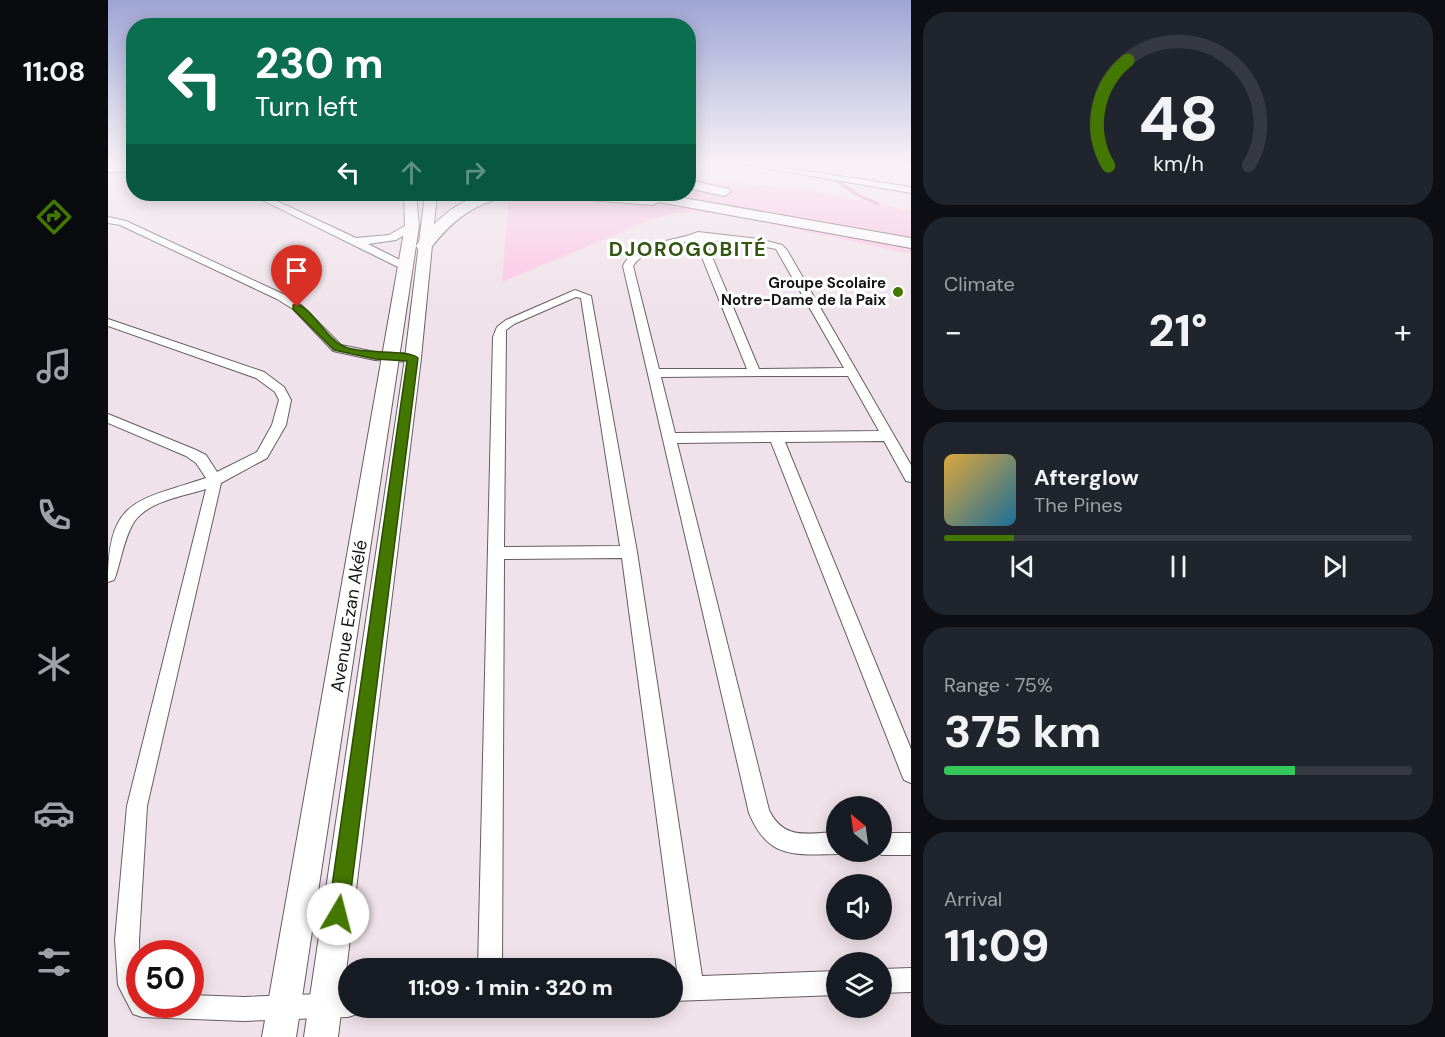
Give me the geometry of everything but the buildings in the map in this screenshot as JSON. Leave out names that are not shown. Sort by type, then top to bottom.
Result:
[{"type":"highway","points":[[424,246],[453,211]]},
{"type":"highway","points":[[785,211],[911,243]]},
{"type":"main road","name":"Avenue Ezan Akélé","points":[[321,1037],[337,1006],[401,358],[404,265],[412,226],[411,211]]},
{"type":"main road","name":"Avenue Ezan Akélé","points":[[279,1037],[429,211]]},
{"type":"street","points":[[292,211],[404,265]]},
{"type":"street","points":[[108,220],[123,223],[281,297],[297,307],[338,348],[401,358]]},
{"type":"street","points":[[352,240],[363,242],[392,238],[412,226]]},
{"type":"street","points":[[698,235],[755,374]]},
{"type":"street","points":[[826,843],[787,843],[778,840],[771,834],[759,813],[656,373],[628,266],[630,261],[680,238],[698,235],[779,247],[911,477]]},
{"type":"street","points":[[490,958],[499,337],[501,329],[510,322],[575,293],[586,296],[629,552],[678,958]]},
{"type":"street","points":[[108,322],[248,369],[270,380],[280,390],[285,400],[279,425],[262,455],[215,480],[147,503],[135,510],[126,521],[108,575]]},
{"type":"street","points":[[656,373],[852,372]]},
{"type":"street","points":[[108,418],[191,453],[201,459],[215,480],[137,806],[127,940]]},
{"type":"street","points":[[671,438],[887,435]]},
{"type":"street","points":[[776,437],[911,773]]},
{"type":"street","points":[[496,553],[629,552]]},
{"type":"street","points":[[892,844],[911,844]]},
{"type":"street","points":[[892,981],[911,980]]},
{"type":"street","points":[[683,989],[826,983]]},
{"type":"street","points":[[204,1007],[244,1009],[337,1006]]},
{"type":"shaded area","points":[[508,211],[911,211],[911,254],[720,213],[675,213],[650,220],[502,282]]},
{"type":"place","name":"Groupe Scolaire Notre-Dame de la Paix","points":[[898,292]]},
{"type":"district","name":"DJOROGOBITÉ","points":[[688,249]]},
{"type":"route","points":[[297,307],[338,348],[375,356],[413,358],[338,914]]}]
